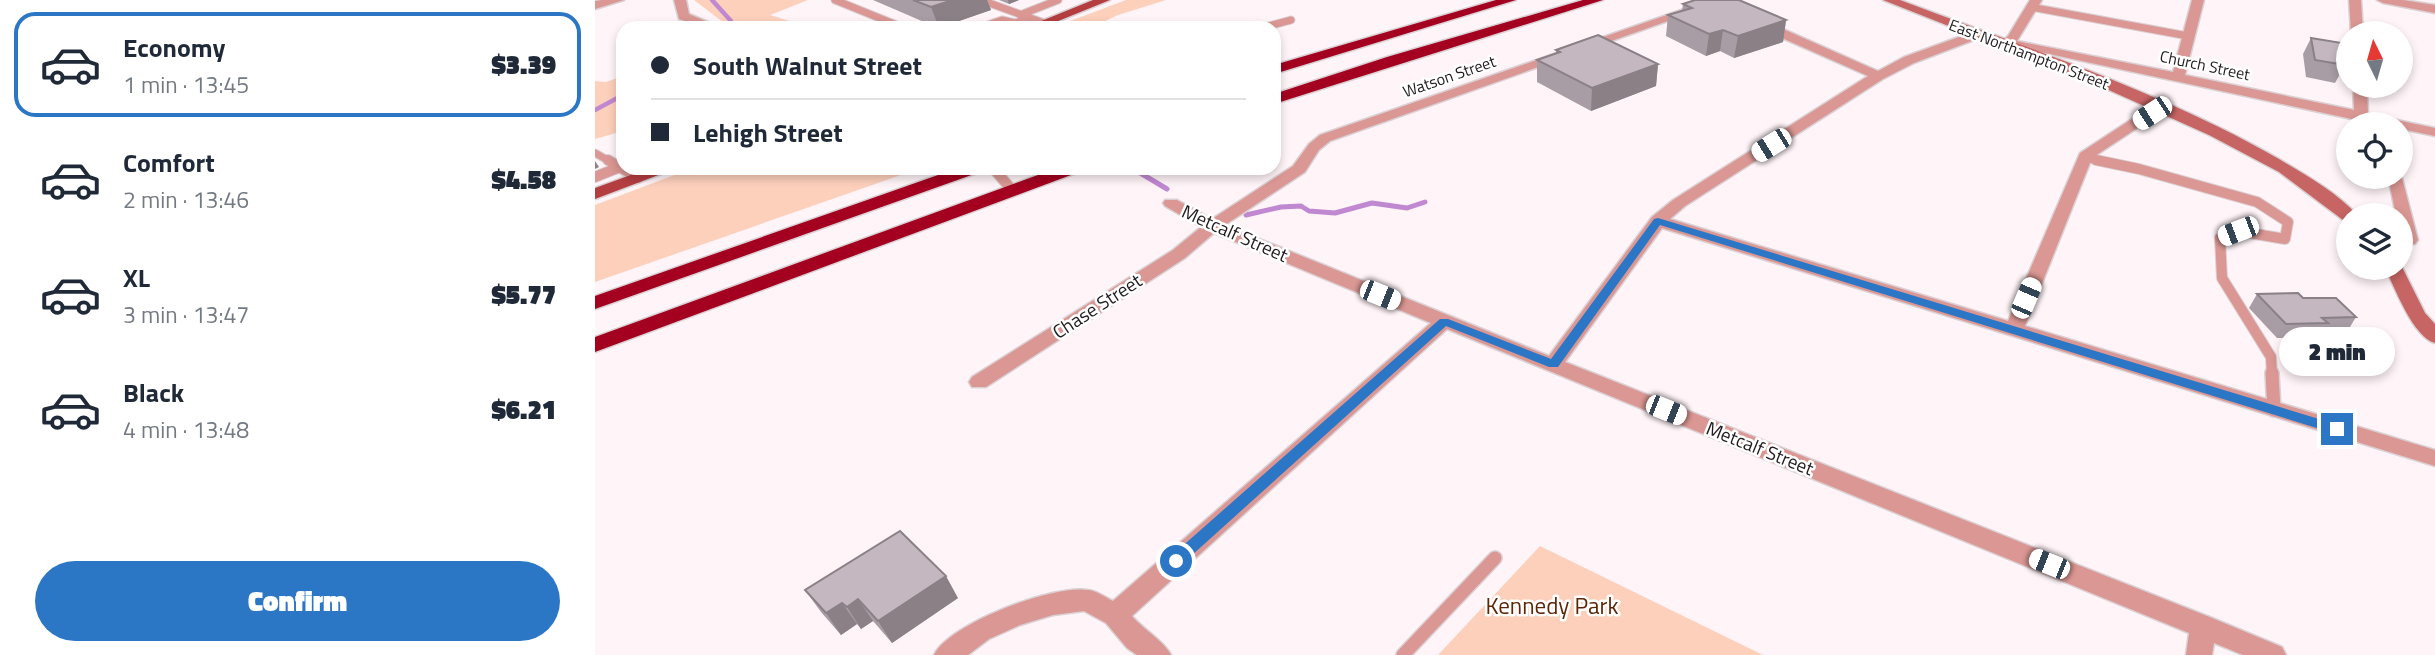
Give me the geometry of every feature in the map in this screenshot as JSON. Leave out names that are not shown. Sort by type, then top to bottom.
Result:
[{"type":"highway","points":[[1281,68],[1510,0]]},
{"type":"highway","points":[[1281,97],[1392,60],[1597,0]]},
{"type":"highway","points":[[595,303],[954,175]]},
{"type":"highway","points":[[595,345],[1054,175]]},
{"type":"main road","points":[[1049,21],[1104,0]]},
{"type":"main road","name":"East Northampton Street","points":[[1889,0],[2164,109],[2248,148],[2317,190],[2336,205]]},
{"type":"main road","points":[[595,194],[646,175]]},
{"type":"main road","points":[[2400,280],[2417,315],[2435,337]]},
{"type":"street","points":[[595,5],[618,0]]},
{"type":"street","points":[[680,0],[683,16],[697,21]]},
{"type":"street","points":[[2178,77],[2198,0]]},
{"type":"street","points":[[2355,0],[2356,21]]},
{"type":"street","points":[[2383,0],[2435,9]]},
{"type":"street","points":[[2005,44],[2013,38],[2034,3]]},
{"type":"street","name":"Watson Street","points":[[1212,226],[1299,169],[1314,147],[1335,134],[1721,4]]},
{"type":"street","points":[[1751,19],[1878,76]]},
{"type":"street","points":[[1553,365],[1658,221],[1679,204],[1878,76],[1978,34]]},
{"type":"street","name":"Church Street","points":[[2005,44],[2031,46],[2338,112]]},
{"type":"street","points":[[2014,331],[2084,158],[2152,113],[2164,109]]},
{"type":"street","name":"Church Street","points":[[2413,128],[2435,132]]},
{"type":"street","name":"Metcalf Street","points":[[1171,204],[1212,226],[1444,321],[2273,655]]},
{"type":"street","points":[[1658,221],[2435,458]]},
{"type":"street","name":"Chase Street","points":[[979,382],[1179,254],[1212,226]]},
{"type":"street","points":[[1115,615],[1444,321]]},
{"type":"street","points":[[947,655],[980,631],[1013,616],[1053,604],[1087,600],[1115,615],[1136,640],[1158,655]]},
{"type":"street","points":[[2199,655],[2203,626]]},
{"type":"lane","points":[[835,0],[887,21]]},
{"type":"lane","points":[[981,0],[1020,15],[1028,21]]},
{"type":"lane","points":[[1020,15],[1058,0]]},
{"type":"lane","points":[[2034,3],[2188,36]]},
{"type":"lane","points":[[1281,23],[1291,20]]},
{"type":"lane","points":[[595,153],[616,165]]},
{"type":"lane","points":[[2084,158],[2139,169],[2257,202],[2288,222],[2285,239],[2238,231],[2220,238],[2222,278],[2271,357],[2274,410]]},
{"type":"lane","points":[[595,177],[616,169]]},
{"type":"lane","points":[[633,175],[638,178]]},
{"type":"lane","points":[[999,175],[1012,190]]},
{"type":"lane","points":[[1403,655],[1495,558]]},
{"type":"green space","points":[[694,0],[808,0],[770,15],[789,21],[722,21]]},
{"type":"green space","points":[[1126,0],[1166,0],[1105,21],[1070,21]]},
{"type":"green space","points":[[616,78],[616,133],[595,139],[595,81],[606,82]]},
{"type":"green space","points":[[674,175],[901,175],[595,282],[595,205]]},
{"type":"green space","name":"Kennedy Park","points":[[1540,546],[1763,655],[1438,655]]},
{"type":"building","points":[[913,0],[953,0],[931,7]]},
{"type":"building","points":[[1695,0],[1739,0],[1786,20],[1738,36],[1723,30],[1709,34],[1668,15],[1692,8],[1683,4]]},
{"type":"building","points":[[1598,35],[1658,64],[1592,88],[1537,60]]},
{"type":"building","points":[[2311,38],[2336,42],[2336,64],[2315,60]]},
{"type":"building","points":[[2298,293],[2303,298],[2336,298],[2356,317],[2322,318],[2328,323],[2286,324],[2257,294]]},
{"type":"building","points":[[900,531],[946,576],[878,621],[858,599],[847,607],[842,603],[826,613],[805,590]]},
{"type":"waterway","points":[[712,0],[731,21]]},
{"type":"waterway","points":[[595,110],[616,99]]},
{"type":"waterway","points":[[1144,175],[1167,189]]},
{"type":"waterway","points":[[1246,215],[1281,207],[1301,206],[1309,211],[1335,213],[1372,203],[1407,208],[1425,202]]},
{"type":"route","points":[[1176,561],[1444,321],[1553,365],[1658,221],[2337,429]]}]
